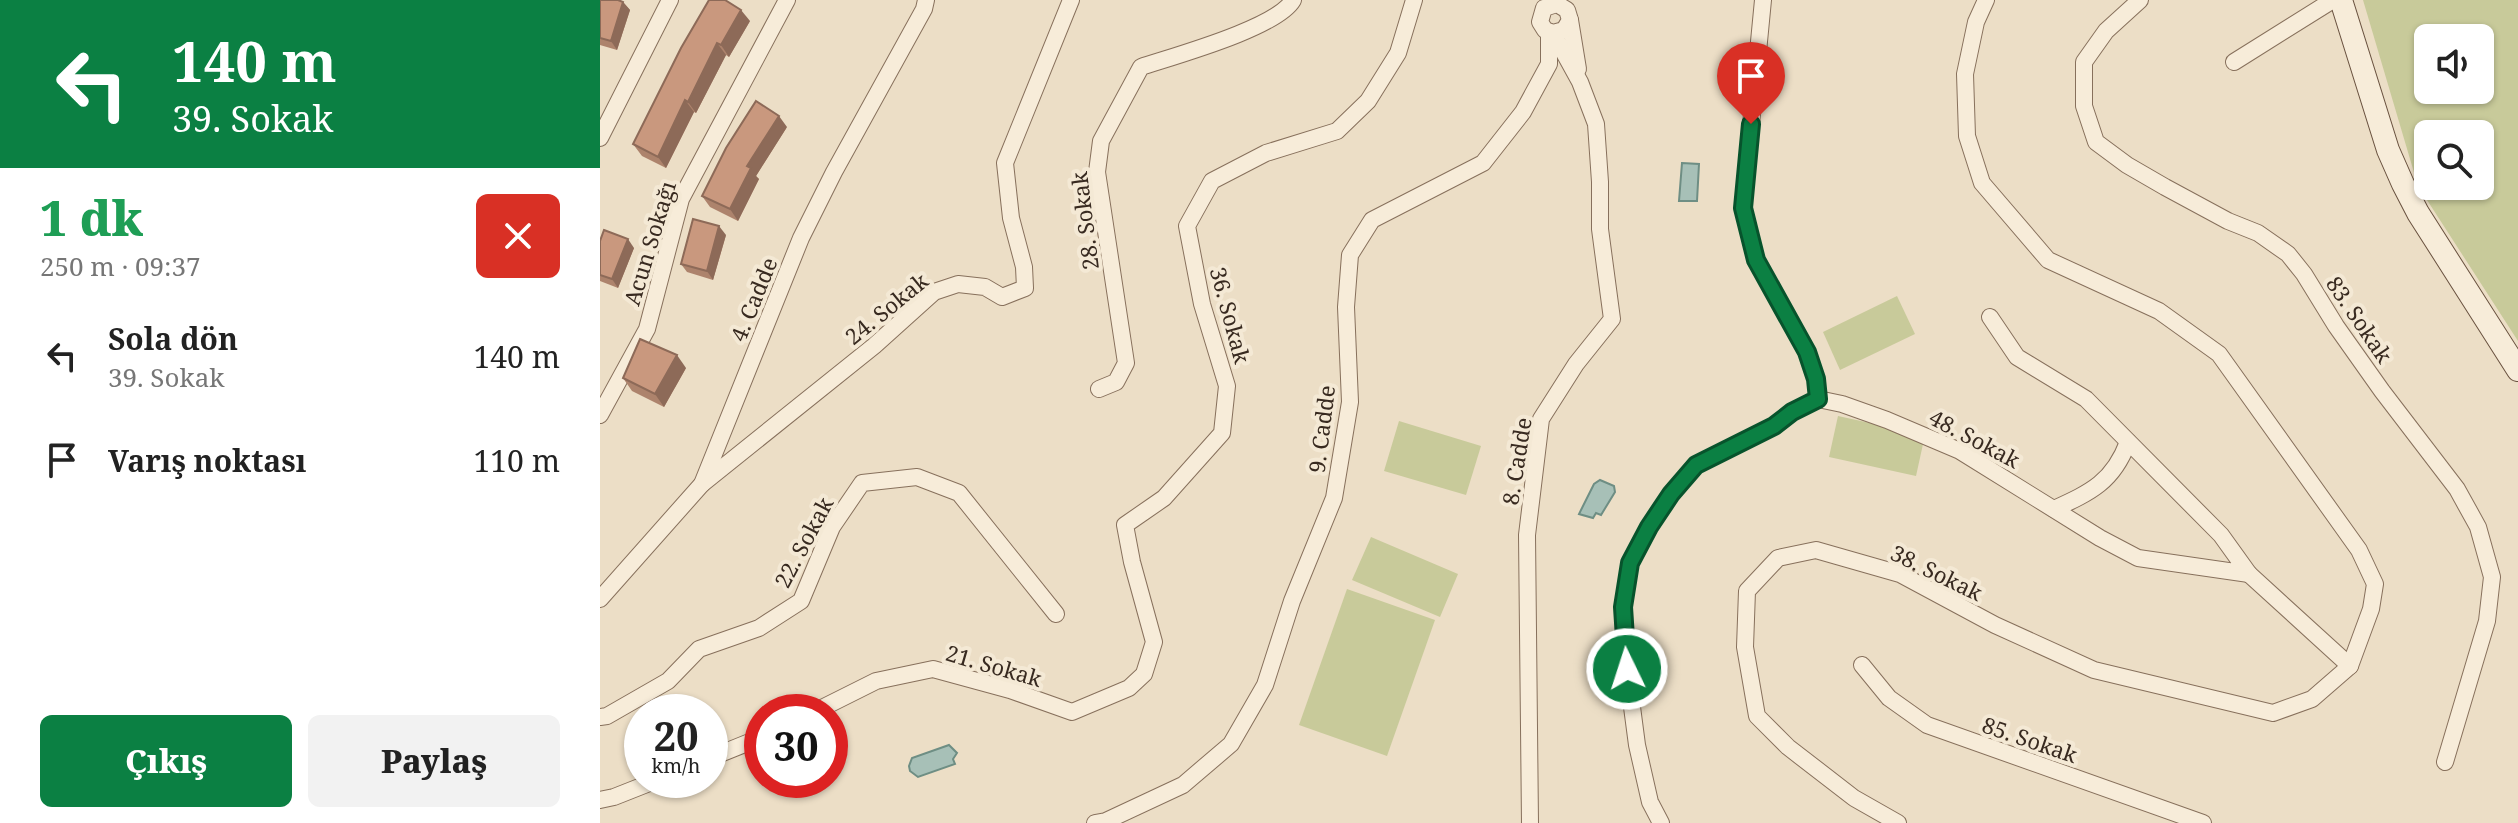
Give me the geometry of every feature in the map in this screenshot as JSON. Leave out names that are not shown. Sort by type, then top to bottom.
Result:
[{"type":"main road","points":[[2341,0],[2379,123],[2403,184],[2418,213],[2518,370]]},
{"type":"street","points":[[600,138],[670,0]]},
{"type":"street","name":"Acun Sokağı","points":[[600,415],[647,329],[681,199],[787,0]]},
{"type":"street","name":"4. Cadde","points":[[600,599],[702,484],[801,238],[924,9],[926,0]]},
{"type":"street","name":"24. Sokak","points":[[702,484],[874,346],[934,292],[958,284],[985,287],[1002,297],[1025,288],[1024,267],[1011,218],[1005,163],[1071,0]]},
{"type":"street","name":"28. Sokak","points":[[1099,389],[1116,382],[1126,363],[1097,172],[1101,141],[1141,67],[1257,27],[1288,8],[1293,0]]},
{"type":"street","name":"36. Sokak","points":[[1072,712],[1129,688],[1144,674],[1154,642],[1125,525],[1164,498],[1222,433],[1227,386],[1202,304],[1187,226],[1212,181],[1266,153],[1337,131],[1368,101],[1398,53],[1414,0]]},
{"type":"street","points":[[1661,823],[1650,802],[1637,745],[1627,669],[1623,607],[1630,563],[1671,494],[1696,465],[1774,426],[1792,412],[1818,399],[1816,379],[1807,352],[1756,260],[1743,208],[1763,0]]},
{"type":"street","name":"38. Sokak","points":[[1898,823],[1854,798],[1821,773],[1788,747],[1757,716],[1745,647],[1747,591],[1778,558],[1816,550],[1844,556],[1900,574],[1995,625],[2094,670],[2273,713],[2312,699],[2350,666],[2371,609],[2375,584],[2359,550],[2219,354],[2159,311],[2048,260],[1982,183],[1967,136],[1965,74],[1976,22],[1986,0]]},
{"type":"street","name":"83. Sokak","points":[[2140,0],[2106,31],[2084,62],[2084,106],[2096,142],[2152,180],[2228,221],[2258,233],[2288,254],[2382,391],[2457,489],[2478,527],[2492,577],[2487,621],[2445,762]]},
{"type":"street","points":[[2234,62],[2333,0]]},
{"type":"street","points":[[1557,2],[1567,10],[1570,20],[1564,30],[1551,33],[1542,26],[1540,17],[1544,8],[1557,2]]},
{"type":"street","name":"8. Cadde","points":[[1570,20],[1580,82]]},
{"type":"street","name":"8. Cadde","points":[[1530,823],[1527,535],[1541,419],[1576,364],[1612,319],[1600,229],[1596,124],[1580,82],[1551,33]]},
{"type":"street","name":"9. Cadde","points":[[1095,823],[1106,821],[1183,785],[1231,744],[1265,685],[1292,601],[1334,498],[1350,402],[1346,307],[1350,255],[1372,220],[1483,163],[1523,112],[1549,64],[1551,33]]},
{"type":"street","points":[[1990,317],[2017,357],[2086,399],[2221,535],[2249,574],[2350,666]]},
{"type":"street","name":"48. Sokak","points":[[1818,399],[1887,420],[1960,451],[2138,558],[2249,574]]},
{"type":"street","points":[[2054,509],[2094,490],[2119,465],[2128,442]]},
{"type":"street","name":"22. Sokak","points":[[600,717],[668,681],[699,649],[759,628],[801,601],[832,527],[862,483],[917,477],[959,493],[1056,614]]},
{"type":"street","name":"85. Sokak","points":[[1862,665],[1889,698],[1937,730],[2203,823]]},
{"type":"street","name":"21. Sokak","points":[[848,695],[876,681],[933,669],[1010,690],[1072,712]]},
{"type":"street","points":[[600,800],[624,793]]},
{"type":"green space","points":[[2363,0],[2518,0],[2518,341],[2427,200],[2494,200],[2494,120],[2414,120],[2414,172]]},
{"type":"green space","points":[[1897,296],[1915,334],[1840,370],[1823,332]]},
{"type":"green space","points":[[1838,416],[1925,435],[1916,476],[1829,457]]},
{"type":"green space","points":[[1399,421],[1481,446],[1466,495],[1384,471]]},
{"type":"green space","points":[[1371,537],[1458,574],[1440,617],[1352,580]]},
{"type":"green space","points":[[1347,589],[1435,620],[1387,756],[1299,725]]},
{"type":"water","points":[[1682,163],[1699,164],[1697,201],[1679,201]]},
{"type":"water","points":[[1600,480],[1614,486],[1615,492],[1601,515],[1596,513],[1593,518],[1579,514],[1594,484]]},
{"type":"water","points":[[949,745],[957,753],[953,759],[955,764],[918,777],[910,771],[912,758]]},
{"type":"building","points":[[600,0],[623,2],[611,41],[600,38]]},
{"type":"building","points":[[709,0],[725,0],[741,10],[721,45],[717,43],[658,157],[633,144]]},
{"type":"building","points":[[756,101],[779,116],[747,166],[751,168],[730,209],[702,196],[726,148]]},
{"type":"building","points":[[693,219],[719,226],[707,271],[681,264]]},
{"type":"building","points":[[604,230],[628,239],[612,279],[600,275],[600,241]]},
{"type":"building","points":[[640,339],[677,355],[655,394],[623,378]]},
{"type":"route","points":[[1627,669],[1623,607],[1630,563],[1671,494],[1696,465],[1774,426],[1792,412],[1818,399],[1816,379],[1807,352],[1756,260],[1743,208],[1751,124]]}]
